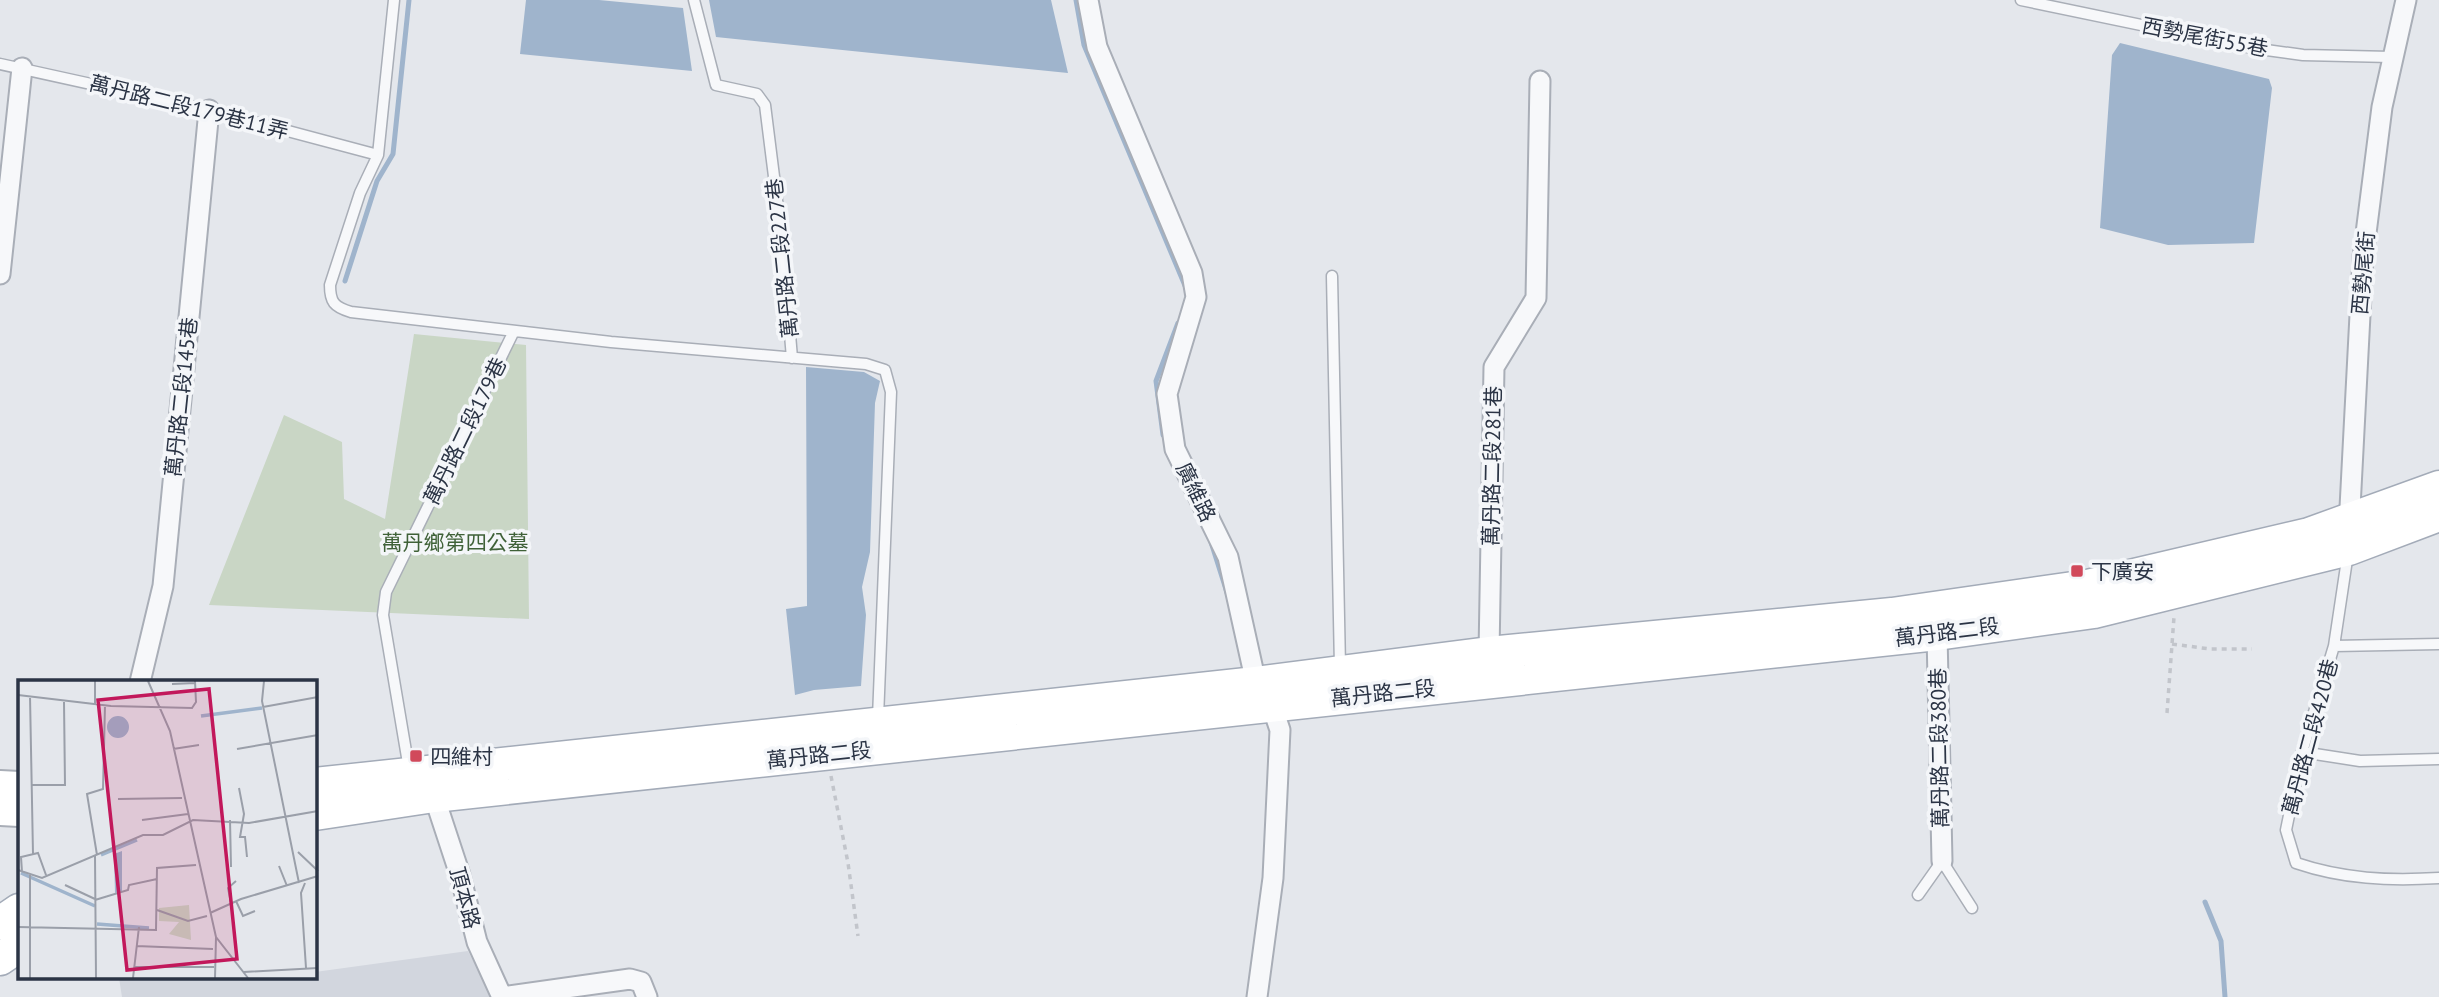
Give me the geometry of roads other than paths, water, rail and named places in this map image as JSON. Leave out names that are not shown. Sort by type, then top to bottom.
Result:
[{"type":"main road","name":"萬丹路二段","points":[[1340,685],[1489,653],[2094,612],[2176,592],[2349,535],[2439,487]]},
{"type":"main road","name":"萬丹路二段","points":[[317,814],[434,796],[827,754],[1264,694],[1936,621],[2087,586],[2439,515]]},
{"type":"main road","name":"萬丹路二段","points":[[317,784],[878,723],[1264,694]]},
{"type":"main road","points":[[0,785],[18,786]]},
{"type":"main road","points":[[0,811],[18,812]]},
{"type":"main road","points":[[0,923],[18,911]]},
{"type":"main road","points":[[0,959],[18,947]]},
{"type":"street","name":"廣維路","points":[[1088,0],[1097,47],[1192,273],[1196,297],[1167,394],[1175,449],[1227,557],[1264,694],[1280,730],[1273,878],[1256,997]]},
{"type":"street","name":"西勢尾街","points":[[2349,535],[2362,257],[2391,57],[2406,0]]},
{"type":"street","points":[[0,274],[22,68]]},
{"type":"street","name":"萬丹路二段281巷","points":[[1489,653],[1494,367],[1536,298],[1540,81]]},
{"type":"street","name":"萬丹路二段145巷","points":[[140,680],[163,586],[209,110]]},
{"type":"street","name":"萬丹路二段380巷","points":[[1936,621],[1942,861]]},
{"type":"street","name":"頂本路","points":[[434,796],[460,875],[477,942],[502,997]]},
{"type":"street","points":[[502,997],[630,979],[641,982],[648,997]]},
{"type":"lane","name":"萬丹路二段179巷","points":[[394,0],[378,155],[360,193],[330,285],[330,299],[337,308],[514,331],[792,358]]},
{"type":"lane","name":"萬丹路二段227巷","points":[[694,0],[716,85],[757,94],[765,105],[782,240],[792,358],[866,365],[885,370],[891,392],[878,723]]},
{"type":"lane","name":"西勢尾街55巷","points":[[2021,0],[2252,48],[2303,55],[2391,57]]},
{"type":"lane","name":"萬丹路二段179巷11弄","points":[[0,64],[209,110],[378,155]]},
{"type":"lane","points":[[1332,276],[1340,685]]},
{"type":"lane","name":"萬丹路二段179巷","points":[[410,773],[383,615],[386,592],[514,331]]},
{"type":"lane","name":"萬丹路二段420巷","points":[[2349,535],[2334,646],[2302,752],[2286,830],[2296,863],[2329,875],[2394,881],[2439,878]]},
{"type":"lane","points":[[2334,646],[2439,645]]},
{"type":"lane","points":[[2302,752],[2360,761],[2439,759]]},
{"type":"lane","points":[[1918,895],[1942,861],[1972,908]]},
{"type":"water","points":[[526,0],[599,0],[683,8],[692,71],[520,54]]},
{"type":"water","points":[[709,0],[1051,0],[1068,73],[716,37]]},
{"type":"water","points":[[2120,43],[2269,79],[2272,88],[2254,243],[2168,245],[2100,228],[2112,55]]},
{"type":"water","points":[[806,367],[864,372],[880,381],[875,403],[870,552],[862,587],[866,615],[861,686],[814,690],[795,695],[786,609],[807,606]]},
{"type":"waterway","points":[[345,281],[377,181],[393,154],[409,0]]},
{"type":"waterway","points":[[1076,0],[1084,45],[1186,288]]},
{"type":"waterway","points":[[1163,435],[1156,381],[1178,323]]},
{"type":"waterway","points":[[1211,542],[1230,602]]},
{"type":"waterway","points":[[2205,902],[2221,941],[2225,997]]},
{"type":"place","name":"下廣安","points":[[2077,571]]},
{"type":"place","name":"四維村","points":[[416,756]]},
{"type":"park label","name":"萬丹鄉第四公墓","points":[[455,542]]}]
